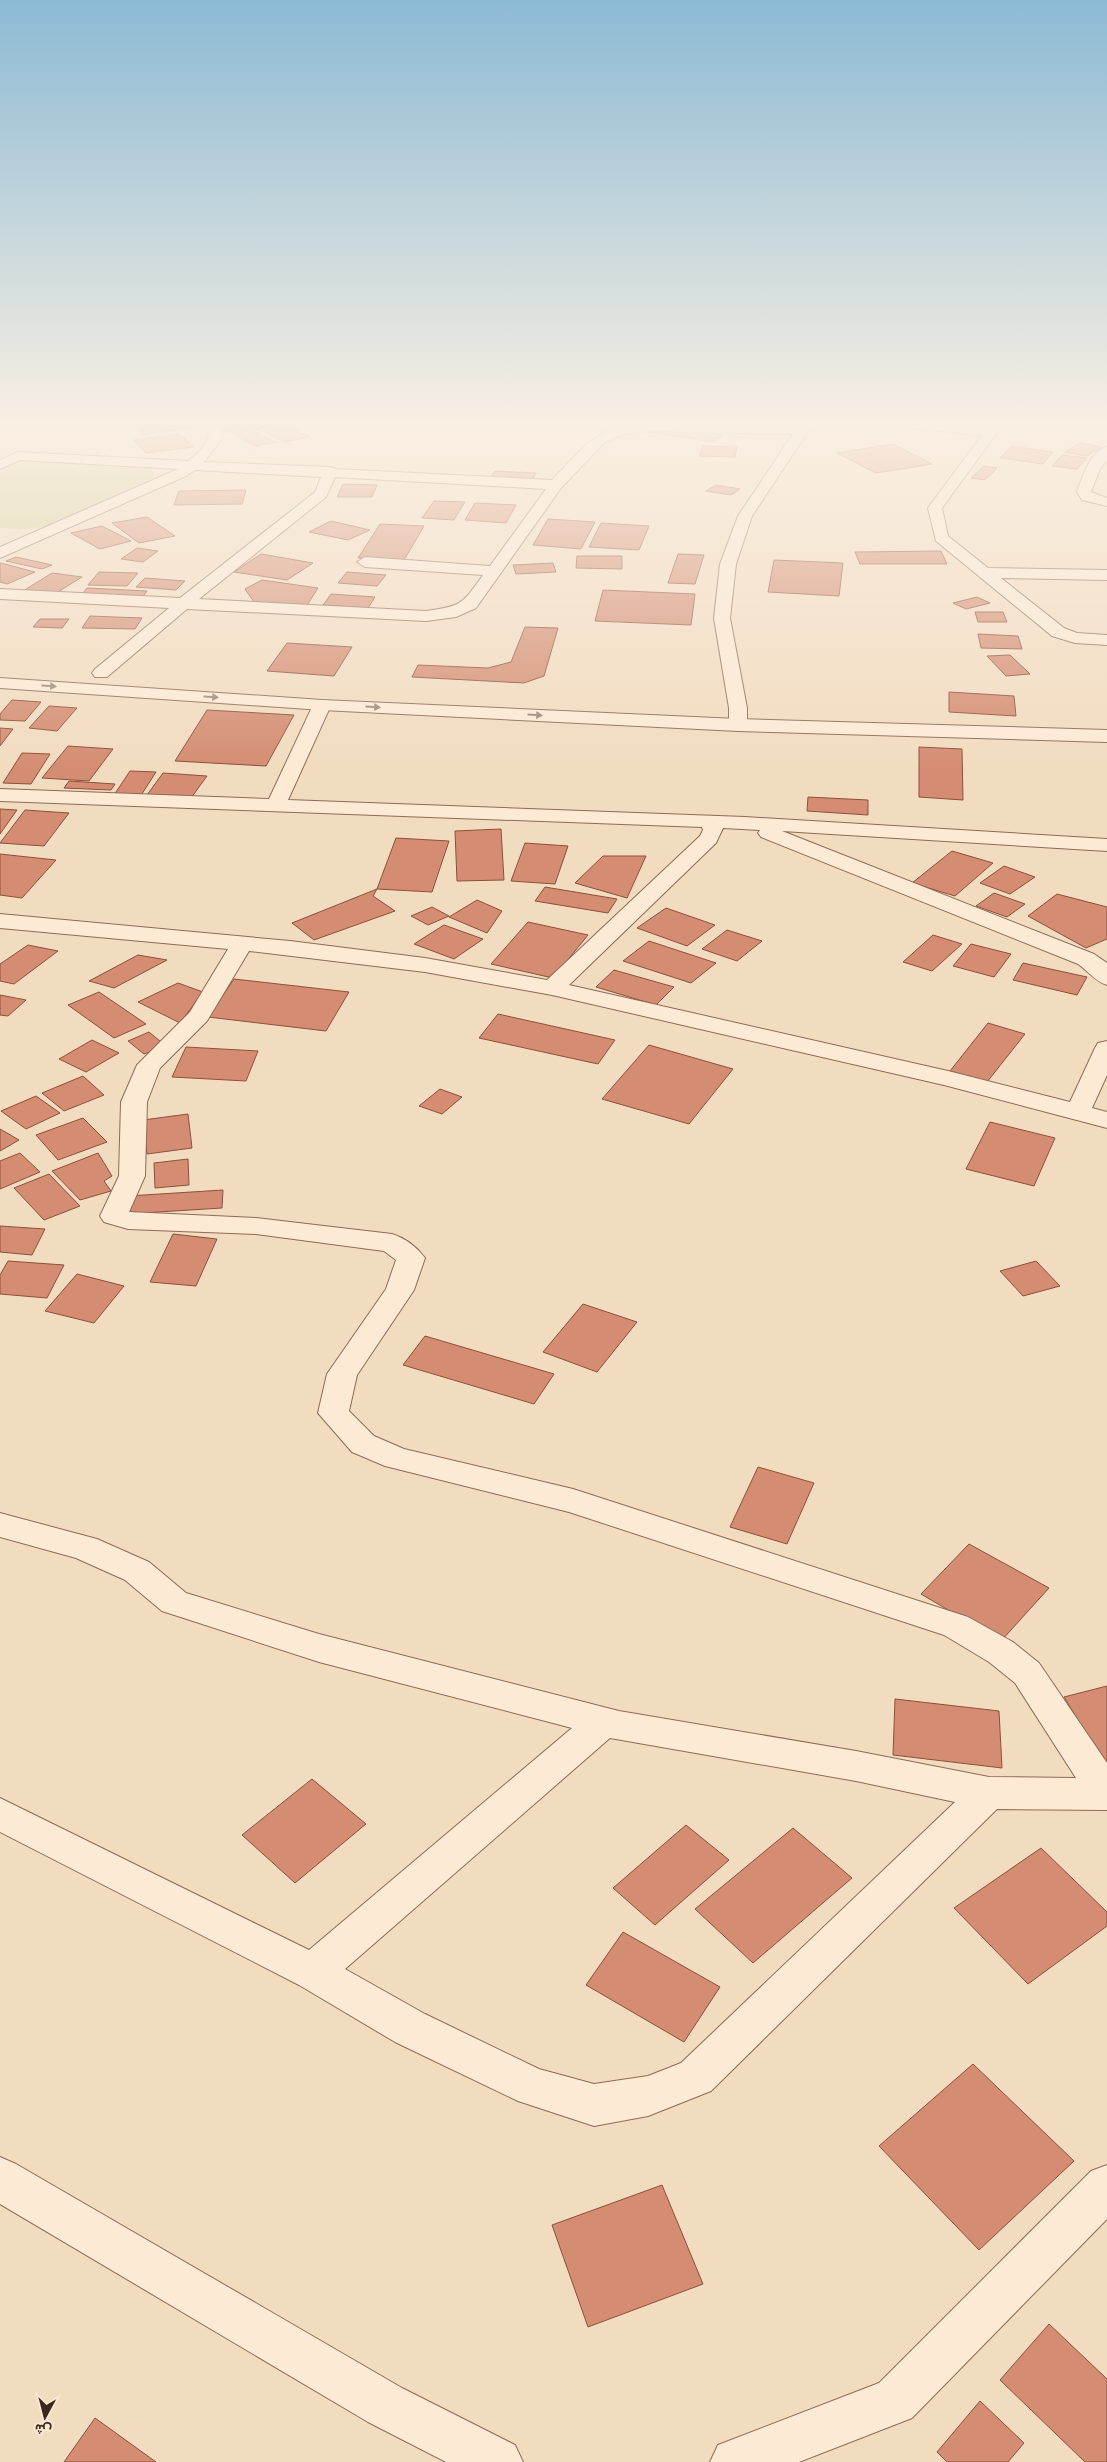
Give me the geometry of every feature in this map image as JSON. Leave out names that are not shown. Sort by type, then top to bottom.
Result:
[{"type":"street","points":[[0,553],[34,538]]},
{"type":"street","points":[[82,688],[266,538]]},
{"type":"street","points":[[0,594],[426,616],[450,613],[470,605],[517,538]]},
{"type":"street","points":[[737,538],[728,564],[722,618],[738,717]]},
{"type":"street","points":[[941,538],[1058,632],[1075,638],[1107,640]]},
{"type":"street","points":[[365,562],[493,571]]},
{"type":"street","points":[[987,573],[1107,575]]},
{"type":"street","points":[[0,668],[131,674]]},
{"type":"street","points":[[0,683],[322,705],[508,705],[1107,736]]},
{"type":"street","points":[[585,700],[738,717],[1107,722]]},
{"type":"street","points":[[275,807],[322,705]]},
{"type":"street","points":[[0,795],[275,807],[710,822],[1107,845]]},
{"type":"street","points":[[552,988],[709,839],[713,830],[710,822]]},
{"type":"street","points":[[745,824],[1086,959],[1100,969],[1107,978]]},
{"type":"street","points":[[0,921],[243,944],[424,965],[552,988],[948,1078],[1107,1120]]},
{"type":"street","points":[[243,944],[198,1016],[149,1065],[134,1102],[132,1176],[114,1216],[128,1221],[256,1226],[392,1243],[411,1258],[400,1290],[342,1374],[333,1413],[363,1444],[396,1458],[573,1501],[956,1626],[1001,1652],[1027,1673],[1107,1794]]},
{"type":"street","points":[[1078,1112],[1107,1048]]},
{"type":"street","points":[[0,1525],[85,1548],[137,1571],[174,1602],[319,1648],[604,1722],[856,1766],[990,1794],[1107,1794]]},
{"type":"street","points":[[313,1972],[604,1722]]},
{"type":"street","points":[[0,1814],[313,1972],[410,2028],[533,2087],[594,2105],[648,2096],[696,2077],[990,1794]]},
{"type":"street","points":[[0,2179],[384,2405],[498,2462]]},
{"type":"street","points":[[735,2462],[895,2401],[1107,2187]]},
{"type":"building","points":[[80,538],[125,538],[131,541],[100,549]]},
{"type":"building","points":[[132,538],[165,538],[139,543]]},
{"type":"building","points":[[338,538],[353,538],[348,540]]},
{"type":"building","points":[[371,538],[417,538],[404,560],[358,558]]},
{"type":"building","points":[[537,538],[587,538],[581,549],[533,545]]},
{"type":"building","points":[[594,538],[644,538],[639,550],[589,547]]},
{"type":"building","points":[[137,548],[158,551],[143,562],[121,559]]},
{"type":"building","points":[[941,551],[947,564],[860,564],[855,552]]},
{"type":"building","points":[[261,554],[313,563],[287,580],[234,572]]},
{"type":"building","points":[[678,554],[704,555],[695,584],[668,583]]},
{"type":"building","points":[[577,556],[622,556],[622,569],[576,568]]},
{"type":"building","points":[[16,557],[52,565],[42,569],[6,561]]},
{"type":"building","points":[[774,560],[843,563],[839,596],[768,592]]},
{"type":"building","points":[[0,563],[35,572],[7,584],[0,582]]},
{"type":"building","points":[[553,563],[556,572],[516,574],[513,565]]},
{"type":"building","points":[[99,572],[138,573],[127,586],[88,585]]},
{"type":"building","points":[[347,572],[386,575],[377,586],[338,583]]},
{"type":"building","points":[[52,573],[82,577],[53,595],[23,591]]},
{"type":"building","points":[[145,578],[185,581],[176,590],[136,587]]},
{"type":"building","points":[[262,580],[318,588],[306,607],[254,602],[245,589]]},
{"type":"building","points":[[87,588],[147,591],[138,603],[77,601]]},
{"type":"building","points":[[603,590],[695,594],[691,625],[595,621]]},
{"type":"building","points":[[331,594],[375,597],[368,608],[323,605]]},
{"type":"building","points":[[977,597],[990,603],[966,609],[953,603]]},
{"type":"building","points":[[975,612],[1003,612],[1007,622],[978,622]]},
{"type":"building","points":[[90,616],[142,618],[135,629],[82,628]]},
{"type":"building","points":[[40,619],[69,619],[62,628],[33,627]]},
{"type":"building","points":[[525,627],[558,628],[544,676],[524,683],[412,677],[418,665],[488,668],[511,662]]},
{"type":"building","points":[[978,634],[1018,636],[1022,649],[981,648]]},
{"type":"building","points":[[287,643],[352,647],[334,676],[267,671]]},
{"type":"building","points":[[1010,655],[1030,674],[1006,676],[987,656]]},
{"type":"building","points":[[949,692],[1014,696],[1016,716],[949,712]]},
{"type":"building","points":[[12,700],[41,702],[25,721],[0,720],[0,714]]},
{"type":"building","points":[[49,706],[77,708],[57,731],[29,728]]},
{"type":"building","points":[[207,710],[294,715],[266,766],[175,761]]},
{"type":"building","points":[[0,728],[13,729],[0,746]]},
{"type":"building","points":[[68,746],[113,749],[89,781],[42,778]]},
{"type":"building","points":[[919,747],[962,749],[963,800],[919,797]]},
{"type":"building","points":[[22,753],[50,754],[31,784],[3,783]]},
{"type":"building","points":[[130,771],[156,772],[140,797],[114,795]]},
{"type":"building","points":[[163,773],[207,776],[191,798],[147,795]]},
{"type":"building","points":[[69,781],[115,784],[111,790],[64,788]]},
{"type":"building","points":[[808,797],[868,800],[868,815],[807,811]]},
{"type":"building","points":[[0,809],[17,810],[0,834]]},
{"type":"building","points":[[25,810],[69,813],[44,846],[0,843]]},
{"type":"building","points":[[501,829],[504,880],[457,881],[455,831]]},
{"type":"building","points":[[396,838],[449,841],[432,892],[377,889]]},
{"type":"building","points":[[525,843],[568,846],[555,884],[511,881]]},
{"type":"building","points":[[952,851],[993,863],[955,896],[912,883]]},
{"type":"building","points":[[0,854],[56,860],[22,898],[0,895]]},
{"type":"building","points":[[603,856],[646,856],[627,898],[575,883]]},
{"type":"building","points":[[1004,866],[1035,877],[1010,894],[980,883]]},
{"type":"building","points":[[545,887],[617,899],[608,913],[535,901]]},
{"type":"building","points":[[377,889],[373,896],[395,911],[314,940],[292,923]]},
{"type":"building","points":[[994,893],[1025,904],[1007,917],[976,906]]},
{"type":"building","points":[[1057,894],[1107,907],[1107,939],[1086,948],[1028,916]]},
{"type":"building","points":[[477,900],[502,911],[487,933],[449,917]]},
{"type":"building","points":[[432,907],[449,916],[428,925],[411,916]]},
{"type":"building","points":[[666,908],[715,925],[687,946],[637,928]]},
{"type":"building","points":[[528,922],[588,935],[553,978],[491,964]]},
{"type":"building","points":[[444,925],[483,939],[454,959],[414,944]]},
{"type":"building","points":[[727,930],[762,941],[737,961],[702,949]]},
{"type":"building","points":[[933,935],[962,944],[932,971],[903,962]]},
{"type":"building","points":[[649,941],[716,963],[691,983],[623,961]]},
{"type":"building","points":[[971,944],[1011,954],[994,977],[953,966]]},
{"type":"building","points":[[28,945],[58,951],[14,984],[0,981],[0,964]]},
{"type":"building","points":[[138,955],[167,960],[114,988],[89,981]]},
{"type":"building","points":[[1023,963],[1087,977],[1077,995],[1013,980]]},
{"type":"building","points":[[614,970],[674,987],[656,1005],[596,987]]},
{"type":"building","points":[[234,979],[349,992],[326,1031],[208,1017]]},
{"type":"building","points":[[178,983],[203,992],[180,1023],[138,1002]]},
{"type":"building","points":[[99,992],[146,1024],[114,1038],[68,1005]]},
{"type":"building","points":[[0,995],[26,1000],[8,1016],[0,1015]]},
{"type":"building","points":[[498,1014],[615,1040],[598,1064],[479,1038]]},
{"type":"building","points":[[988,1023],[1025,1034],[987,1082],[950,1071]]},
{"type":"building","points":[[149,1032],[166,1046],[144,1054],[128,1041]]},
{"type":"building","points":[[92,1040],[119,1053],[86,1072],[59,1059]]},
{"type":"building","points":[[649,1045],[733,1069],[689,1124],[602,1099]]},
{"type":"building","points":[[186,1047],[258,1051],[246,1081],[172,1077]]},
{"type":"building","points":[[83,1076],[104,1095],[64,1111],[42,1093]]},
{"type":"building","points":[[440,1089],[462,1097],[442,1114],[419,1106]]},
{"type":"building","points":[[36,1096],[60,1113],[26,1129],[1,1111]]},
{"type":"building","points":[[188,1114],[192,1148],[147,1154],[143,1120]]},
{"type":"building","points":[[83,1118],[107,1142],[58,1160],[36,1135]]},
{"type":"building","points":[[990,1122],[1055,1138],[1034,1186],[966,1169]]},
{"type":"building","points":[[0,1129],[19,1140],[0,1151]]},
{"type":"building","points":[[20,1153],[40,1172],[0,1189],[0,1161]]},
{"type":"building","points":[[98,1153],[112,1176],[104,1181],[111,1191],[80,1200],[52,1171]]},
{"type":"building","points":[[188,1159],[189,1185],[155,1188],[154,1163]]},
{"type":"building","points":[[49,1174],[80,1206],[44,1220],[14,1188]]},
{"type":"building","points":[[223,1190],[222,1208],[126,1214],[128,1196]]},
{"type":"building","points":[[0,1226],[45,1229],[32,1255],[0,1252]]},
{"type":"building","points":[[173,1234],[217,1239],[196,1286],[150,1282]]},
{"type":"building","points":[[8,1261],[64,1265],[47,1298],[0,1294],[0,1275]]},
{"type":"building","points":[[1036,1261],[1060,1286],[1023,1296],[1000,1271]]},
{"type":"building","points":[[77,1274],[124,1286],[94,1323],[45,1311]]},
{"type":"building","points":[[583,1304],[637,1322],[597,1372],[543,1352]]},
{"type":"building","points":[[425,1336],[554,1374],[534,1404],[403,1365]]},
{"type":"building","points":[[758,1467],[814,1483],[787,1544],[730,1527]]},
{"type":"building","points":[[969,1544],[1049,1588],[1001,1641],[921,1594]]},
{"type":"building","points":[[1107,1686],[1107,1768],[1064,1697]]},
{"type":"building","points":[[895,1699],[999,1711],[1002,1768],[893,1755]]},
{"type":"building","points":[[312,1779],[366,1824],[295,1883],[242,1835]]},
{"type":"building","points":[[686,1825],[729,1860],[655,1925],[613,1888]]},
{"type":"building","points":[[793,1828],[852,1878],[753,1963],[695,1909]]},
{"type":"building","points":[[1041,1848],[1107,1912],[1107,1926],[1028,1984],[954,1908]]},
{"type":"building","points":[[623,1932],[720,1987],[684,2042],[586,1985]]},
{"type":"building","points":[[973,2064],[1074,2161],[979,2250],[879,2146]]},
{"type":"building","points":[[662,2185],[703,2284],[588,2327],[552,2225]]},
{"type":"building","points":[[1049,2324],[1107,2379],[1107,2462],[1085,2462],[1000,2380]]},
{"type":"building","points":[[980,2401],[1024,2443],[1008,2462],[947,2462],[937,2452]]},
{"type":"building","points":[[95,2418],[156,2462],[64,2462]]}]
